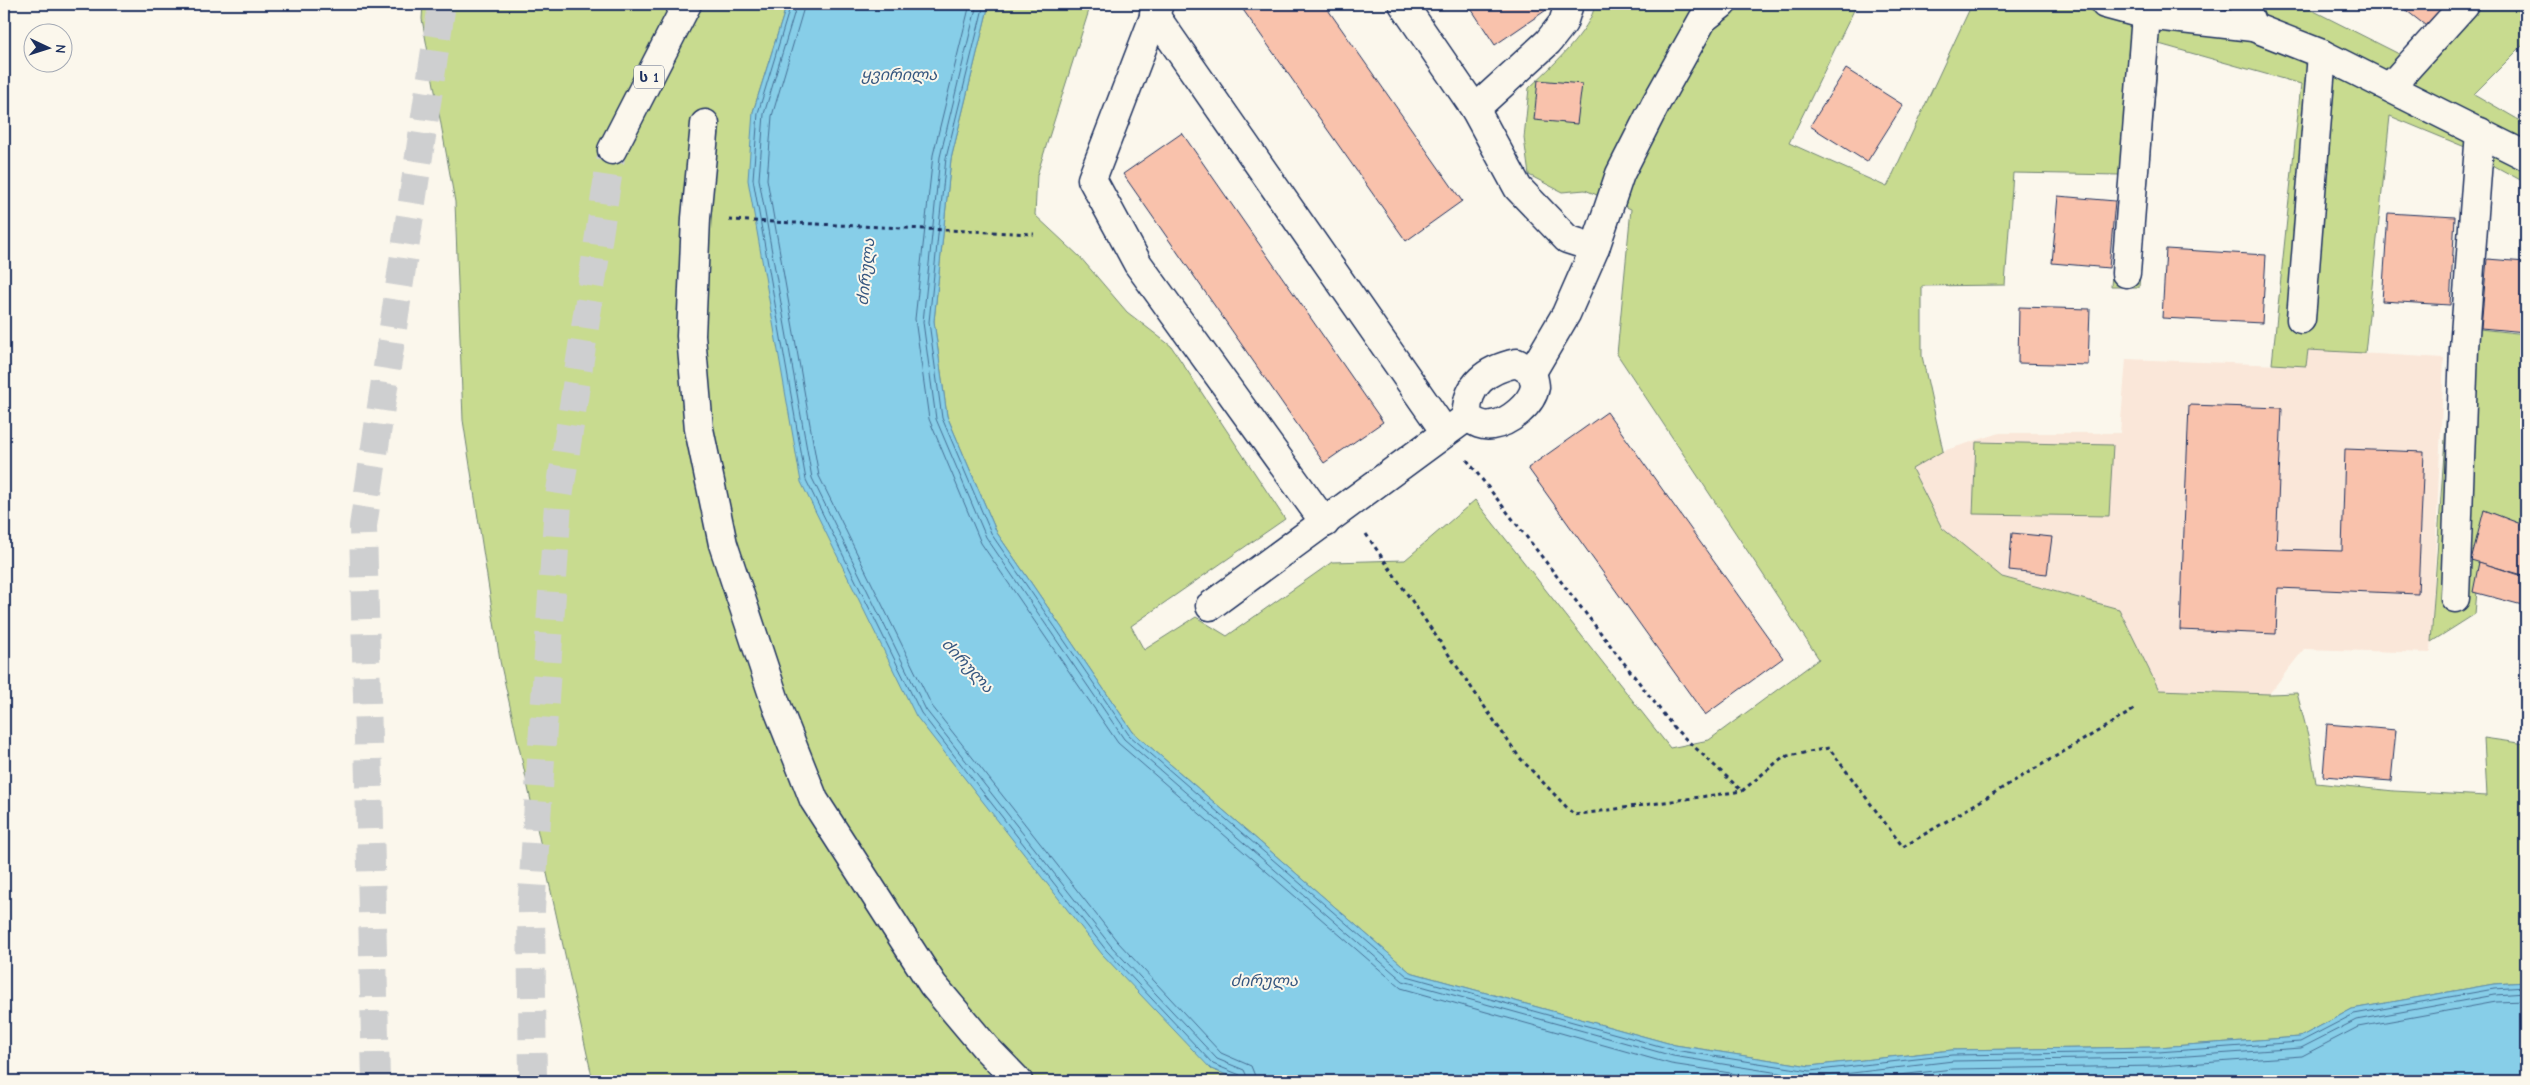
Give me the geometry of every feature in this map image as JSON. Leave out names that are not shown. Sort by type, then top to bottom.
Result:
[{"type":"main road","name":"ს 1","points":[[612,150],[687,4]]},
{"type":"main road","points":[[1403,4],[1475,108],[1518,188],[1568,239],[1595,248]]},
{"type":"main road","points":[[1475,108],[1548,42],[1563,23],[1569,4]]},
{"type":"main road","points":[[1456,424],[1493,425],[1512,416],[1530,401],[1535,386],[1532,372],[1566,314],[1595,248],[1620,174],[1656,103],[1703,18],[1722,4]]},
{"type":"main road","points":[[2105,4],[2146,15],[2249,16],[2526,156]]},
{"type":"main road","points":[[2390,87],[2466,4]]},
{"type":"main road","points":[[1156,9],[1456,424]]},
{"type":"main road","points":[[1156,9],[1092,179],[1138,264],[1325,523]]},
{"type":"main road","points":[[2126,273],[2146,15]]},
{"type":"main road","points":[[2301,319],[2322,54]]},
{"type":"main road","points":[[705,124],[696,218],[691,336],[698,429],[723,544],[776,704],[814,800],[932,985],[986,1048],[1018,1081]]},
{"type":"main road","points":[[2455,598],[2464,348],[2480,132]]},
{"type":"main road","points":[[1210,606],[1347,507],[1456,424],[1480,379],[1499,367],[1517,363],[1532,372]]},
{"type":"path","points":[[696,218],[1034,234]]},
{"type":"path","points":[[1456,424],[1675,729],[1742,791]]},
{"type":"path","points":[[1347,507],[1519,757],[1574,815],[1742,791],[1783,757],[1830,748],[1903,847],[2137,708]]},
{"type":"shaded area","points":[[2308,350],[2444,358],[2431,653],[2304,649],[2269,694],[2159,690],[2119,609],[2002,577],[1942,528],[1912,469],[1943,451],[2000,433],[2120,433],[2126,359],[2306,366]]},
{"type":"green space","points":[[423,4],[787,4],[753,112],[1211,1069],[1244,1081],[593,1081],[500,661],[463,420],[455,202],[422,19]]},
{"type":"green space","points":[[989,4],[1091,4],[1037,175],[1035,215],[1080,257],[1127,312],[1171,346],[1285,519],[1131,626],[1144,650],[1196,617],[1227,636],[1332,562],[1405,560],[1475,500],[1670,748],[1709,740],[1819,659],[1617,354],[1631,209],[1585,190],[1562,192],[1529,175],[1524,138],[1529,88],[1558,60],[1578,37],[1592,14],[1595,4],[1857,4],[1789,143],[1887,187],[1972,4],[2300,4],[2405,57],[2454,4],[2526,4],[2526,42],[2474,94],[2526,124],[2526,183],[2489,163],[2479,329],[2526,334],[2526,526],[2484,510],[2475,614],[2431,642],[2465,147],[2390,116],[2365,353],[2308,350],[2306,366],[2272,364],[2301,84],[2159,44],[2139,287],[2111,287],[2119,175],[2013,173],[2005,285],[1922,286],[1922,356],[1943,451],[1912,469],[1942,528],[2002,577],[2119,609],[2159,690],[2269,694],[2297,693],[2309,739],[2316,783],[2394,791],[2487,796],[2484,738],[2526,744],[2526,982],[2494,984],[2352,1009],[2300,1037],[2158,1047],[1952,1050],[1810,1066],[1675,1045],[1410,972],[1133,732],[997,533],[947,416],[934,321],[951,159]]},
{"type":"green space","points":[[1976,442],[2113,445],[2109,516],[1973,514]]},
{"type":"water","name":"ძირულა","points":[[787,4],[989,4],[951,159],[934,321],[947,416],[997,533],[1133,732],[1410,972],[1675,1045],[1810,1066],[1952,1050],[2158,1047],[2300,1037],[2352,1009],[2494,984],[2526,982],[2526,1081],[1244,1081],[1211,1069],[1102,954],[916,716],[801,482],[748,180],[753,112]]},
{"type":"building","points":[[1239,4],[1324,4],[1462,201],[1406,241]]},
{"type":"building","points":[[1468,4],[1555,4],[1495,45]]},
{"type":"building","points":[[2398,4],[2449,4],[2430,29]]},
{"type":"building","points":[[1846,69],[1903,105],[1867,162],[1810,126]]},
{"type":"building","points":[[1538,80],[1582,84],[1577,124],[1534,120]]},
{"type":"building","points":[[1182,133],[1383,422],[1324,463],[1123,174]]},
{"type":"building","points":[[2058,196],[2115,201],[2109,268],[2052,263]]},
{"type":"building","points":[[2388,213],[2455,217],[2450,305],[2382,301]]},
{"type":"building","points":[[2166,249],[2266,255],[2262,323],[2162,318]]},
{"type":"building","points":[[2487,259],[2526,262],[2526,332],[2481,328]]},
{"type":"building","points":[[2019,307],[2090,309],[2088,365],[2018,363]]},
{"type":"building","points":[[2189,405],[2282,408],[2276,549],[2342,551],[2345,449],[2424,452],[2418,594],[2278,588],[2276,634],[2180,630]]},
{"type":"building","points":[[1607,412],[1783,658],[1705,715],[1528,468]]},
{"type":"building","points":[[2484,510],[2526,526],[2526,576],[2471,560]]},
{"type":"building","points":[[2012,533],[2052,537],[2047,574],[2009,570]]},
{"type":"building","points":[[2479,562],[2526,577],[2526,606],[2473,592]]},
{"type":"building","points":[[2327,724],[2396,730],[2391,781],[2323,776]]},
{"type":"tunnel","points":[[376,1081],[363,526],[442,4]]},
{"type":"tunnel","points":[[533,1081],[531,909],[558,504],[612,150]]},
{"type":"water label","name":"ყვირილა","points":[[899,74]]}]
